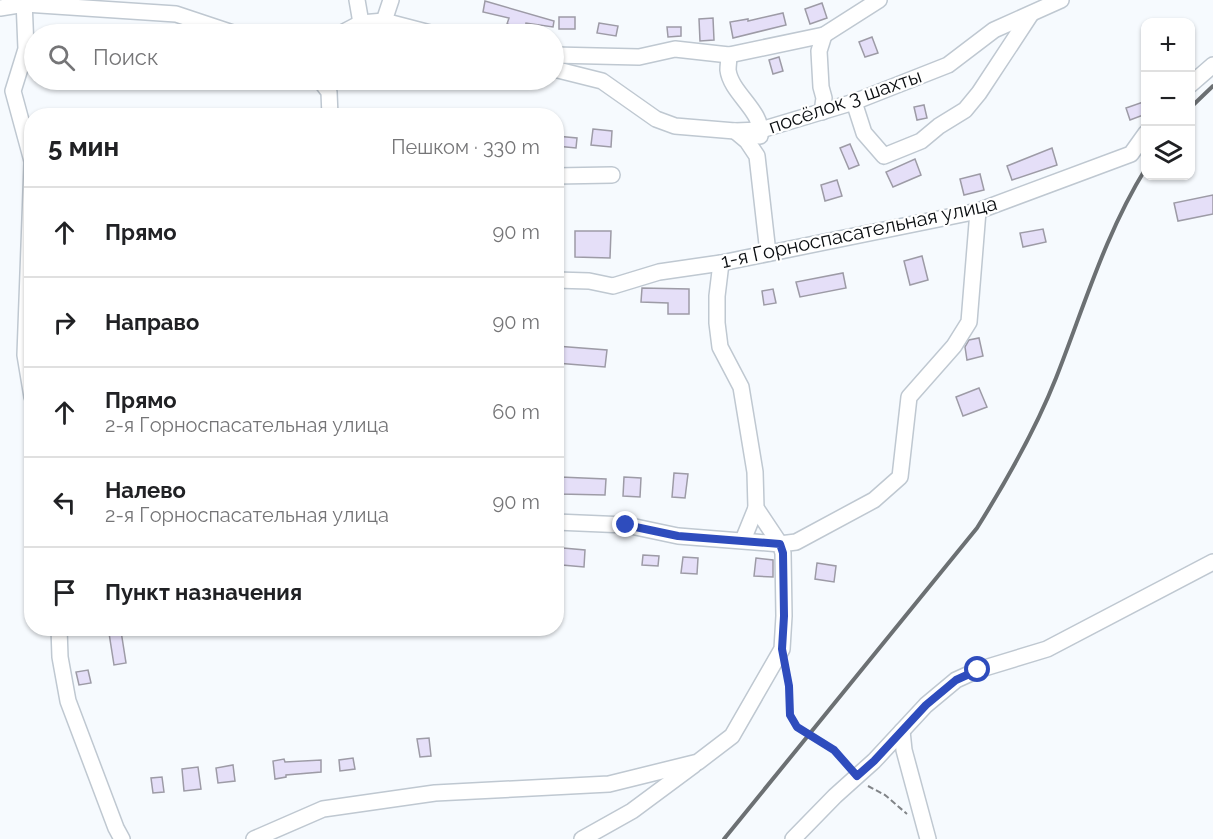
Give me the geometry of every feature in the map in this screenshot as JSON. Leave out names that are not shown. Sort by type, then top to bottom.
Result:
[{"type":"street","points":[[167,0],[176,14]]},
{"type":"street","points":[[357,0],[361,23],[384,21],[396,24]]},
{"type":"street","points":[[384,21],[391,0]]},
{"type":"street","points":[[564,55],[639,57],[675,48],[729,56],[824,35],[879,0]]},
{"type":"street","name":"посёлок 3 шахты","points":[[564,72],[602,81],[656,119],[675,126],[761,130],[854,102],[948,65],[994,30],[1061,0]]},
{"type":"street","points":[[24,2],[25,24]]},
{"type":"street","points":[[0,8],[24,2],[176,14],[206,24]]},
{"type":"street","points":[[854,102],[864,132],[884,156],[921,141],[939,126],[965,110],[972,102],[1031,13]]},
{"type":"street","points":[[822,112],[825,98],[821,87],[819,51],[824,35]]},
{"type":"street","points":[[24,55],[13,91],[24,132]]},
{"type":"street","points":[[729,56],[728,70],[733,82],[755,114],[761,130],[757,156],[768,253]]},
{"type":"street","points":[[1195,81],[1213,65]]},
{"type":"street","points":[[328,90],[330,108]]},
{"type":"street","points":[[735,130],[747,141],[757,156]]},
{"type":"street","name":"1-я Горноспасательная улица","points":[[564,280],[589,281],[612,286],[659,272],[721,263],[978,211],[1131,154],[1141,140]]},
{"type":"street","points":[[564,176],[612,176]]},
{"type":"street","points":[[564,522],[626,525],[678,536],[780,544],[796,542],[874,500],[900,477],[909,397],[954,346],[969,322],[978,211]]},
{"type":"street","points":[[721,263],[717,296],[720,347],[741,387],[755,472],[756,508],[743,540]]},
{"type":"street","points":[[582,839],[632,811],[732,736],[782,649],[783,553],[780,544],[756,508]]},
{"type":"street","points":[[794,839],[874,761],[926,705],[956,680],[978,670],[1047,649],[1213,562]]},
{"type":"street","points":[[59,636],[60,657],[68,702],[122,839]]},
{"type":"street","points":[[902,731],[904,750],[926,831]]},
{"type":"street","points":[[254,839],[323,809],[435,793],[609,784],[698,762]]},
{"type":"path","points":[[782,649],[789,686],[790,715],[797,727],[834,750],[868,786],[885,795],[926,831]]},
{"type":"building","points":[[485,1],[554,21],[554,24],[507,24],[509,18],[483,12]]},
{"type":"building","points":[[822,3],[827,18],[810,24],[805,9]]},
{"type":"building","points":[[783,13],[786,25],[733,38],[730,22],[748,19],[748,21]]},
{"type":"building","points":[[559,17],[575,17],[575,29],[564,29],[564,24],[559,24]]},
{"type":"building","points":[[713,18],[714,40],[700,41],[699,19]]},
{"type":"building","points":[[599,23],[618,26],[616,36],[597,33]]},
{"type":"building","points":[[667,27],[681,27],[681,36],[668,37]]},
{"type":"building","points":[[872,37],[878,53],[865,57],[859,42]]},
{"type":"building","points":[[779,57],[783,71],[773,74],[769,60]]},
{"type":"building","points":[[1141,103],[1141,116],[1130,120],[1126,108]]},
{"type":"building","points":[[924,105],[927,118],[917,120],[914,107]]},
{"type":"building","points":[[593,129],[612,131],[611,147],[591,145]]},
{"type":"building","points":[[564,137],[577,138],[576,148],[564,147]]},
{"type":"building","points":[[850,144],[859,165],[849,169],[840,148]]},
{"type":"building","points":[[1052,148],[1057,165],[1012,180],[1007,166]]},
{"type":"building","points":[[915,159],[921,175],[893,187],[886,172]]},
{"type":"building","points":[[980,174],[984,190],[964,195],[960,179]]},
{"type":"building","points":[[837,180],[842,196],[825,201],[821,185]]},
{"type":"building","points":[[1213,195],[1213,214],[1178,221],[1174,203]]},
{"type":"building","points":[[1043,229],[1046,242],[1023,247],[1020,233]]},
{"type":"building","points":[[575,231],[611,231],[610,258],[575,257]]},
{"type":"building","points":[[922,256],[928,280],[910,285],[904,261]]},
{"type":"building","points":[[843,273],[846,288],[800,297],[796,282]]},
{"type":"building","points":[[642,288],[689,289],[689,314],[668,314],[668,303],[641,302]]},
{"type":"building","points":[[773,289],[776,303],[764,305],[762,291]]},
{"type":"building","points":[[979,338],[983,356],[967,360],[965,347],[969,340]]},
{"type":"building","points":[[564,347],[607,350],[605,367],[564,364]]},
{"type":"building","points":[[979,388],[987,407],[963,416],[956,397]]},
{"type":"building","points":[[674,473],[688,474],[685,498],[672,497]]},
{"type":"building","points":[[564,477],[606,479],[605,495],[564,494]]},
{"type":"building","points":[[624,477],[641,478],[640,497],[623,496]]},
{"type":"building","points":[[564,548],[585,550],[584,567],[564,565]]},
{"type":"building","points":[[643,555],[659,556],[658,566],[642,565]]},
{"type":"building","points":[[683,557],[698,558],[697,574],[681,573]]},
{"type":"building","points":[[756,558],[773,560],[773,577],[754,576]]},
{"type":"building","points":[[817,563],[836,566],[834,582],[815,579]]},
{"type":"building","points":[[109,636],[122,636],[126,663],[114,665]]},
{"type":"building","points":[[88,670],[91,683],[79,685],[76,672]]},
{"type":"building","points":[[429,738],[431,756],[420,757],[417,739]]},
{"type":"building","points":[[353,758],[355,769],[340,771],[339,760]]},
{"type":"building","points":[[284,759],[285,762],[321,760],[321,772],[286,775],[286,777],[275,779],[273,761]]},
{"type":"building","points":[[233,765],[235,781],[218,783],[216,768]]},
{"type":"building","points":[[198,767],[201,789],[184,791],[182,769]]},
{"type":"building","points":[[162,777],[164,792],[153,793],[151,778]]},
{"type":"railway","points":[[1195,103],[1213,86]]},
{"type":"railway","points":[[724,839],[977,528],[1010,473],[1039,417],[1107,245],[1141,177]]},
{"type":"route","points":[[626,525],[678,536],[780,544],[783,553],[782,649],[789,686],[790,715],[797,727],[834,750],[857,776],[926,705],[956,680],[978,670]]}]
